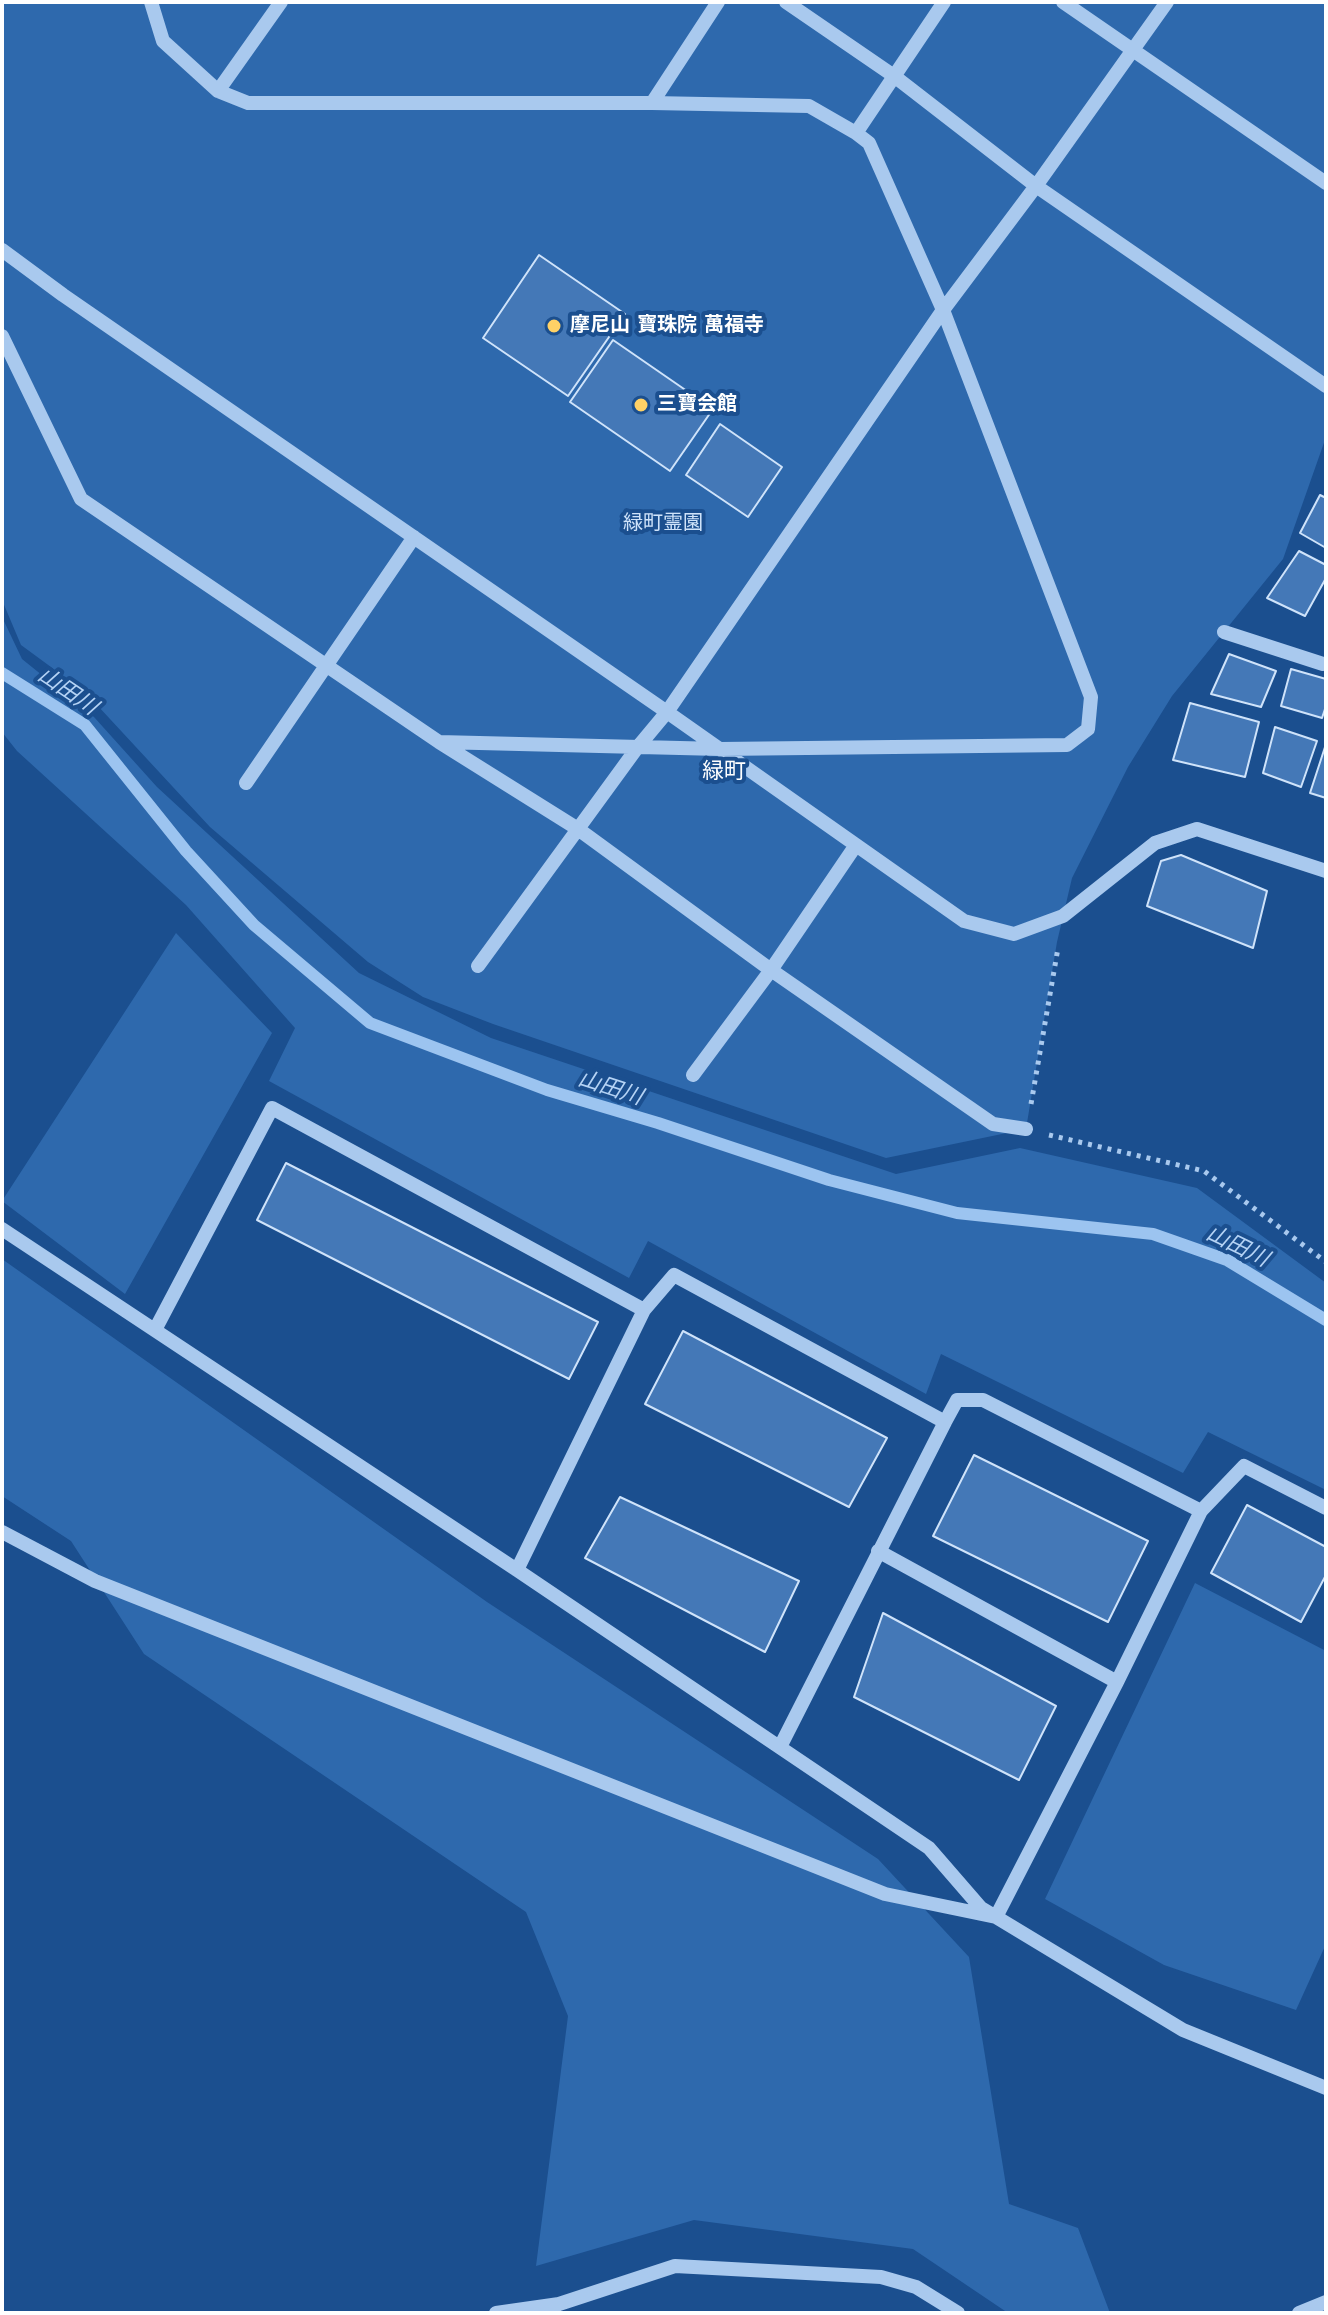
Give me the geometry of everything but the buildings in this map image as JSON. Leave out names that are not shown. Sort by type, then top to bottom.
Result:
[{"type":"street","points":[[151,2],[163,41],[218,91],[248,103],[809,106],[856,133],[869,143],[943,310],[1091,697],[1088,729],[1067,745],[720,749],[439,742]]},
{"type":"street","points":[[218,91],[281,2]]},
{"type":"street","points":[[652,103],[718,2]]},
{"type":"street","points":[[786,2],[894,76],[1036,186],[1326,386]]},
{"type":"street","points":[[856,133],[944,2]]},
{"type":"street","points":[[1063,2],[1326,183]]},
{"type":"street","points":[[478,966],[637,748],[667,712],[943,310],[1167,2]]},
{"type":"street","points":[[2,250],[964,921],[1014,934],[1063,916],[1155,843],[1197,829],[1326,871]]},
{"type":"street","points":[[2,336],[81,499],[439,742],[578,829],[771,970],[993,1124],[1026,1129]]},
{"type":"street","points":[[246,783],[414,537]]},
{"type":"street","points":[[1224,632],[1325,662]]},
{"type":"street","points":[[693,1075],[771,970],[856,845]]},
{"type":"street","points":[[156,1328],[272,1108],[644,1310]]},
{"type":"street","points":[[2,1229],[156,1328],[929,1848],[981,1908],[1183,2030],[1326,2088]]},
{"type":"street","points":[[517,1570],[644,1310],[674,1275],[945,1422]]},
{"type":"street","points":[[780,1747],[957,1400],[983,1400],[1201,1511]]},
{"type":"street","points":[[996,1917],[1201,1511],[1244,1466],[1326,1508]]},
{"type":"street","points":[[2,1532],[95,1581],[885,1894],[996,1917]]},
{"type":"street","points":[[878,1551],[1117,1682]]},
{"type":"street","points":[[496,2313],[559,2304],[675,2266],[881,2277],[916,2287],[958,2313]]},
{"type":"street","points":[[1299,2313],[1326,2302]]},
{"type":"path","points":[[1063,916],[1026,1129],[1204,1171],[1326,1262]]},
{"type":"green space","name":"緑町霊園","points":[[2,2],[1326,2],[1326,437],[1283,559],[1172,696],[1128,767],[1072,878],[1057,942],[1026,1129],[886,1158],[493,1024],[423,997],[368,962],[210,827],[85,692],[21,645],[2,600]]},
{"type":"green space","points":[[2,617],[22,659],[94,717],[157,787],[359,973],[491,1038],[896,1174],[1020,1148],[1197,1188],[1326,1283],[1326,1490],[1208,1432],[1183,1473],[941,1354],[926,1394],[648,1241],[629,1278],[269,1081],[295,1028],[186,905],[17,751],[2,732]]},
{"type":"green space","points":[[176,933],[272,1033],[125,1294],[2,1201]]},
{"type":"green space","points":[[2,1259],[487,1602],[878,1859],[969,1957],[1009,2204],[1078,2228],[1110,2313],[1008,2313],[913,2249],[694,2220],[536,2266],[568,2016],[526,1912],[144,1654],[71,1541],[2,1496]]},
{"type":"green space","points":[[1195,1583],[1326,1651],[1326,1944],[1296,2010],[1164,1965],[1045,1899]]},
{"type":"waterway","name":"山田川","points":[[2,673],[85,725],[186,851],[254,925],[370,1023],[547,1090],[829,1180],[957,1213],[1153,1234],[1227,1260],[1326,1320]]},
{"type":"place","name":"摩尼山 寶珠院 萬福寺","points":[[554,326]]},
{"type":"place","name":"三寶会館","points":[[641,405]]},
{"type":"district","name":"緑町","points":[[724,772]]}]
